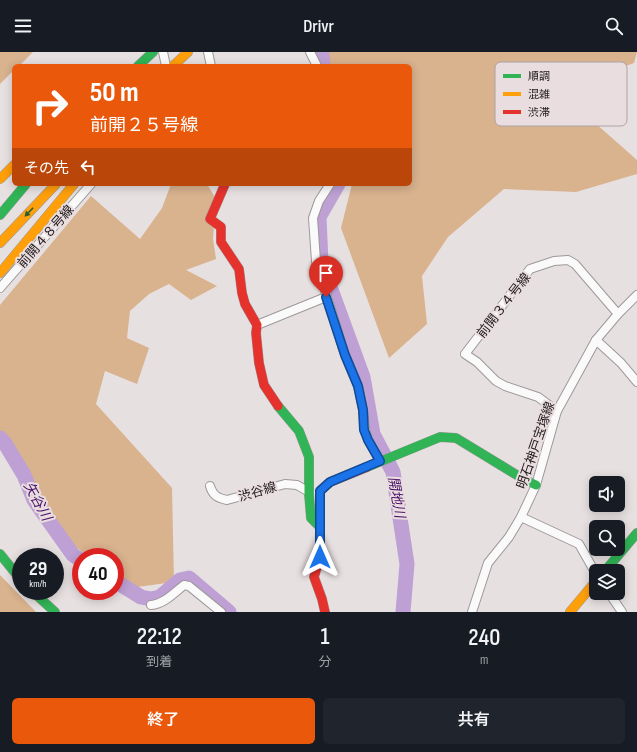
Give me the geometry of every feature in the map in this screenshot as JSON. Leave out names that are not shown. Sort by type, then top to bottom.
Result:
[{"type":"main road","points":[[175,64],[188,52]]},
{"type":"main road","points":[[181,64],[192,52]]},
{"type":"main road","points":[[140,64],[151,54]]},
{"type":"main road","points":[[0,179],[12,167]]},
{"type":"main road","points":[[0,215],[24,186]]},
{"type":"main road","points":[[0,242],[54,186]]},
{"type":"main road","points":[[0,273],[72,186]]},
{"type":"main road","points":[[224,186],[210,219],[221,226],[221,242],[239,269],[245,304],[257,325],[256,332],[259,363],[264,385],[274,401],[299,432],[309,457],[308,492],[311,518],[320,527]]},
{"type":"main road","points":[[325,612],[314,577],[320,557],[320,491],[330,482],[440,437],[456,438],[525,480],[536,485]]},
{"type":"main road","points":[[611,564],[637,533]]},
{"type":"main road","points":[[0,554],[12,569]]},
{"type":"main road","points":[[570,612],[589,589]]},
{"type":"main road","points":[[42,600],[55,612]]},
{"type":"street","points":[[163,52],[166,64]]},
{"type":"street","points":[[310,52],[316,64]]},
{"type":"street","name":"前開４８号線","points":[[0,288],[89,186]]},
{"type":"street","points":[[329,186],[319,201],[312,218],[316,261],[345,355],[358,386],[363,410],[364,430],[380,461]]},
{"type":"street","name":"前開３４号線","points":[[557,411],[538,396],[504,386],[496,381],[477,362],[465,354],[530,269],[554,261],[568,260],[575,264],[618,314]]},
{"type":"street","name":"明石神戸宝塚線","points":[[472,612],[488,563],[509,537],[521,517],[536,485],[557,411],[596,340],[618,314],[637,295]]},
{"type":"street","points":[[257,325],[326,297]]},
{"type":"street","points":[[596,340],[621,363],[637,382]]},
{"type":"street","name":"渋谷線","points":[[210,486],[212,492],[218,498],[227,500],[285,484],[297,485],[308,492]]},
{"type":"street","points":[[521,517],[579,544],[590,564]]},
{"type":"street","points":[[151,605],[166,600],[184,585],[189,586],[221,612]]},
{"type":"street","points":[[614,600],[622,612]]},
{"type":"shaded area","points":[[0,52],[33,52],[21,64],[12,64],[12,72],[0,84]]},
{"type":"shaded area","points":[[315,52],[637,52],[634,63],[627,66],[627,62],[495,62],[495,126],[598,126],[637,160],[637,174],[576,192],[504,189],[448,237],[422,276],[427,324],[389,358],[341,228],[352,186],[412,186],[412,64],[321,64]]},
{"type":"shaded area","points":[[170,186],[208,186],[216,199],[213,239],[216,259],[186,270],[217,286],[191,300],[169,284],[149,294],[130,311],[127,338],[149,348],[137,384],[105,371],[96,404],[172,488],[174,582],[130,588],[124,584],[124,548],[77,548],[64,538],[0,442],[0,305],[91,196],[140,239],[162,208]]},
{"type":"shaded area","points":[[0,575],[12,587],[12,600],[24,600],[36,612],[0,612]]},
{"type":"waterway","name":"開地川","points":[[319,52],[322,55],[323,64]]},
{"type":"waterway","name":"開地川","points":[[337,186],[319,217],[321,262],[363,377],[373,434],[393,472],[407,564],[403,612]]},
{"type":"waterway","name":"矢谷川","points":[[0,438],[24,475],[34,500],[72,554]]},
{"type":"waterway","name":"矢谷川","points":[[124,587],[141,597],[151,599],[160,597],[180,580],[189,578],[229,612]]},
{"type":"traffic: fast","points":[[140,64],[153,52]]},
{"type":"traffic: fast","points":[[0,215],[24,186]]},
{"type":"traffic: fast","points":[[278,406],[299,431],[309,457],[309,494],[311,518],[320,527]]},
{"type":"traffic: fast","points":[[367,467],[440,437],[456,438],[525,480],[536,485]]},
{"type":"traffic: fast","points":[[611,564],[637,533]]},
{"type":"traffic: fast","points":[[0,554],[12,569]]},
{"type":"traffic: fast","points":[[42,600],[55,612]]},
{"type":"traffic: slow","points":[[175,64],[188,52]]},
{"type":"traffic: slow","points":[[0,179],[12,167]]},
{"type":"traffic: slow","points":[[0,243],[54,186]]},
{"type":"traffic: slow","points":[[0,273],[72,186]]},
{"type":"traffic: slow","points":[[570,612],[589,589]]},
{"type":"traffic: jam","points":[[224,186],[210,219],[221,227],[221,242],[239,269],[245,304],[257,325],[256,333],[259,363],[264,385],[278,406]]},
{"type":"traffic: jam","points":[[325,612],[314,577],[320,557],[320,491],[330,482],[367,467]]},
{"type":"route","points":[[320,557],[320,491],[330,482],[380,461],[364,430],[363,410],[358,386],[345,355],[326,297]]}]
